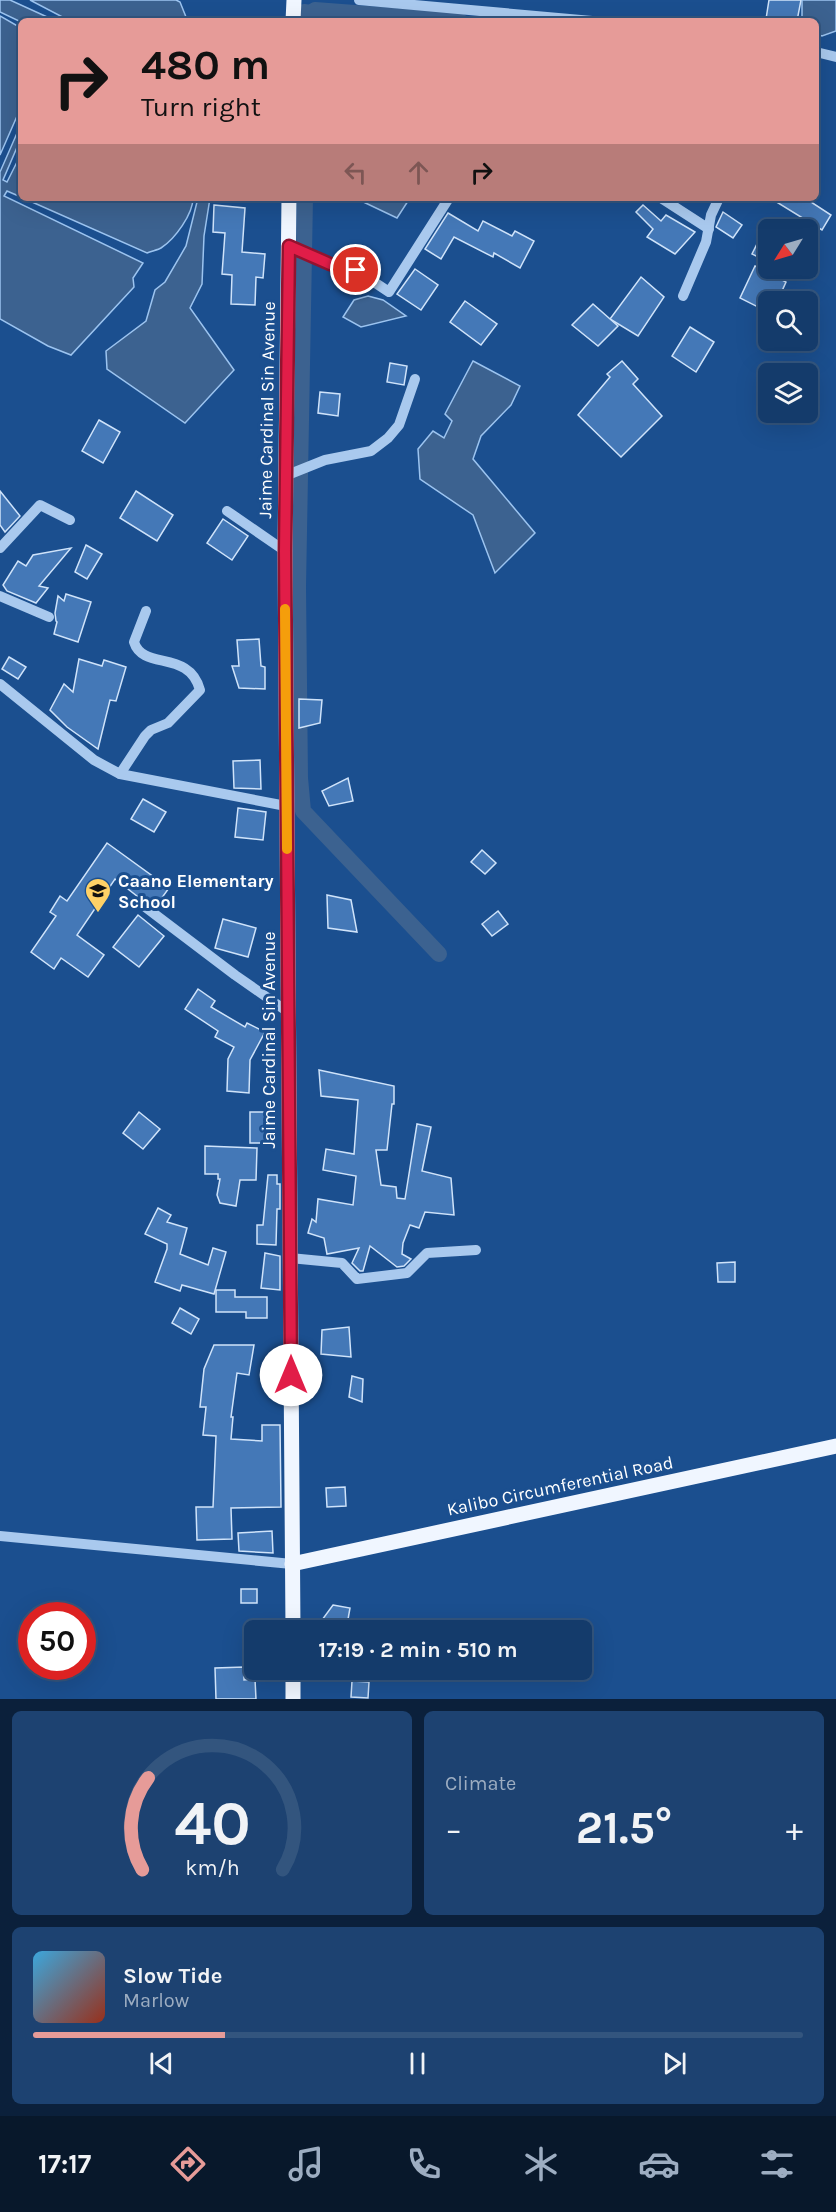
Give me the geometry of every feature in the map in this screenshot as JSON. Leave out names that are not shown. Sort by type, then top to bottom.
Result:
[{"type":"main road","points":[[293,18],[294,0]]},
{"type":"main road","name":"Jaime Cardinal Sin Avenue","points":[[290,201],[285,551],[293,1620]]},
{"type":"main road","name":"Kalibo Circumferential Road","points":[[292,1564],[836,1446]]},
{"type":"main road","points":[[293,1680],[293,1699]]},
{"type":"street","points":[[359,0],[559,18]]},
{"type":"street","points":[[819,53],[836,57]]},
{"type":"street","points":[[290,246],[330,264],[356,270],[389,292],[447,201]]},
{"type":"street","points":[[666,201],[708,228]]},
{"type":"street","points":[[683,296],[706,242],[711,215],[718,201]]},
{"type":"street","points":[[285,476],[325,460],[370,451],[388,438],[399,425],[415,379]]},
{"type":"street","points":[[0,548],[40,505],[70,520]]},
{"type":"street","points":[[227,511],[285,551]]},
{"type":"street","points":[[0,596],[49,617]]},
{"type":"street","points":[[120,774],[145,736],[151,730],[168,723],[200,690],[197,678],[186,667],[145,655],[136,650],[134,642],[146,611]]},
{"type":"street","points":[[0,684],[94,760],[120,774],[286,806]]},
{"type":"street","points":[[140,903],[288,1012]]},
{"type":"street","points":[[290,1258],[342,1263],[357,1279],[406,1273],[427,1253],[476,1251]]},
{"type":"street","points":[[0,1536],[292,1564]]},
{"type":"water","points":[[0,0],[10,0],[49,18],[18,18],[18,21],[0,12]]},
{"type":"water","points":[[30,0],[176,0],[180,2],[186,17],[186,18],[64,18]]},
{"type":"water","points":[[802,0],[836,0],[836,31],[819,35],[819,18],[802,18]]},
{"type":"water","points":[[0,16],[18,26],[18,114],[0,155]]},
{"type":"water","points":[[18,131],[18,145],[3,180],[7,182],[18,160],[18,196],[7,191],[4,196],[143,263],[133,278],[134,287],[71,355],[48,346],[0,319],[0,172]]},
{"type":"water","points":[[30,201],[192,201],[187,218],[177,232],[161,248],[147,253]]},
{"type":"water","points":[[197,201],[210,201],[204,236],[202,284],[190,308],[234,370],[185,423],[107,369],[106,351],[146,321],[155,290],[165,282],[186,246]]},
{"type":"water","points":[[361,201],[408,201],[397,218]]},
{"type":"water","points":[[368,296],[383,300],[406,316],[361,327],[343,317],[354,300]]},
{"type":"water","points":[[473,361],[520,386],[511,405],[481,436],[473,459],[535,533],[495,573],[473,515],[420,479],[418,449],[433,431],[444,438],[452,421],[445,414]]},
{"type":"building","points":[[769,0],[801,0],[798,18],[766,18]]},
{"type":"building","points":[[775,201],[810,201],[831,215],[822,230],[818,228],[818,219],[804,219]]},
{"type":"building","points":[[214,205],[245,208],[242,252],[265,254],[263,278],[256,277],[255,305],[231,304],[232,275],[222,274],[225,233],[213,232]]},
{"type":"building","points":[[643,205],[661,221],[666,215],[695,232],[675,254],[647,237],[653,229],[636,212]]},
{"type":"building","points":[[723,212],[742,225],[733,238],[716,227]]},
{"type":"building","points":[[448,213],[478,231],[483,221],[512,236],[515,231],[534,241],[520,268],[494,253],[493,257],[454,237],[441,259],[425,249]]},
{"type":"building","points":[[758,242],[758,257],[752,254]]},
{"type":"building","points":[[755,266],[758,268],[758,279],[780,279],[786,282],[782,291],[758,291],[758,307],[740,298]]},
{"type":"building","points":[[415,269],[438,285],[421,310],[397,294]]},
{"type":"building","points":[[641,277],[664,297],[638,336],[610,319]]},
{"type":"building","points":[[465,301],[497,324],[481,345],[450,322]]},
{"type":"building","points":[[593,304],[618,326],[598,346],[572,325]]},
{"type":"building","points":[[690,327],[714,342],[696,372],[672,356]]},
{"type":"building","points":[[622,361],[638,379],[633,384],[662,416],[621,457],[578,415],[610,377],[607,374]]},
{"type":"building","points":[[390,363],[407,366],[404,385],[387,382]]},
{"type":"building","points":[[320,392],[340,394],[338,416],[318,413]]},
{"type":"building","points":[[99,420],[120,432],[103,463],[82,451]]},
{"type":"building","points":[[0,491],[20,516],[5,532],[0,525]]},
{"type":"building","points":[[136,491],[173,515],[157,541],[120,518]]},
{"type":"building","points":[[223,519],[248,536],[232,560],[207,543]]},
{"type":"building","points":[[86,545],[102,554],[87,579],[75,572]]},
{"type":"building","points":[[71,548],[39,586],[48,588],[36,603],[7,591],[3,585],[18,561],[26,566],[33,555]]},
{"type":"building","points":[[66,594],[91,602],[78,642],[54,634],[58,596],[64,601]]},
{"type":"building","points":[[259,639],[261,666],[265,667],[265,689],[239,688],[232,666],[239,666],[237,640]]},
{"type":"building","points":[[9,657],[26,667],[18,679],[2,669]]},
{"type":"building","points":[[79,659],[102,666],[104,660],[126,667],[116,701],[110,700],[98,749],[67,727],[50,710],[64,684],[73,692]]},
{"type":"building","points":[[299,699],[322,700],[320,723],[299,728]]},
{"type":"building","points":[[260,760],[261,789],[234,788],[233,761]]},
{"type":"building","points":[[348,778],[353,801],[329,806],[322,791]]},
{"type":"building","points":[[143,799],[166,812],[154,832],[131,819]]},
{"type":"building","points":[[238,808],[266,812],[263,840],[235,837]]},
{"type":"building","points":[[107,843],[169,888],[156,906],[144,897],[137,896],[115,879],[77,935],[104,955],[88,977],[61,958],[54,969],[31,952],[56,916],[50,912],[60,896],[67,901]]},
{"type":"building","points":[[482,850],[496,863],[485,874],[471,862]]},
{"type":"building","points":[[327,895],[351,900],[357,932],[328,928]]},
{"type":"building","points":[[498,911],[508,924],[492,936],[482,924]]},
{"type":"building","points":[[138,915],[164,936],[139,967],[113,947]]},
{"type":"building","points":[[223,919],[256,928],[248,957],[215,948]]},
{"type":"building","points":[[198,989],[215,1001],[211,1007],[245,1027],[247,1023],[265,1032],[250,1060],[249,1093],[227,1091],[228,1059],[234,1047],[215,1037],[218,1031],[185,1009]]},
{"type":"building","points":[[319,1070],[394,1086],[394,1104],[392,1104],[387,1150],[376,1150],[381,1185],[396,1187],[397,1198],[405,1199],[417,1124],[431,1127],[422,1171],[451,1178],[454,1215],[425,1212],[419,1228],[410,1225],[403,1243],[402,1254],[411,1259],[404,1266],[397,1267],[370,1246],[363,1271],[360,1271],[352,1263],[359,1248],[327,1254],[324,1238],[308,1233],[312,1219],[316,1222],[318,1199],[353,1205],[356,1176],[323,1170],[326,1149],[354,1154],[358,1100],[321,1096]]},
{"type":"building","points":[[139,1112],[160,1129],[143,1149],[123,1133]]},
{"type":"building","points":[[250,1112],[271,1112],[271,1143],[250,1143]]},
{"type":"building","points":[[205,1146],[257,1148],[256,1180],[240,1180],[236,1206],[220,1203],[217,1195],[220,1179],[218,1179],[218,1174],[205,1174]]},
{"type":"building","points":[[268,1175],[277,1175],[277,1184],[280,1184],[276,1245],[257,1244],[257,1225],[263,1225]]},
{"type":"building","points":[[158,1208],[171,1215],[167,1222],[187,1228],[180,1254],[208,1265],[213,1248],[226,1252],[214,1294],[182,1285],[180,1291],[155,1282],[167,1244],[145,1234]]},
{"type":"building","points":[[265,1253],[280,1256],[280,1290],[261,1288]]},
{"type":"building","points":[[735,1262],[735,1282],[718,1282],[717,1263]]},
{"type":"building","points":[[216,1290],[235,1290],[235,1297],[267,1297],[267,1318],[246,1318],[246,1312],[216,1312]]},
{"type":"building","points":[[180,1308],[199,1319],[191,1334],[172,1323]]},
{"type":"building","points":[[349,1327],[351,1357],[321,1354],[322,1330]]},
{"type":"building","points":[[214,1345],[254,1345],[249,1375],[237,1373],[231,1417],[233,1417],[231,1439],[262,1441],[262,1425],[280,1425],[281,1507],[231,1508],[232,1539],[197,1540],[196,1507],[213,1507],[216,1436],[203,1435],[206,1407],[200,1407],[204,1369]]},
{"type":"building","points":[[352,1376],[363,1379],[362,1402],[349,1397]]},
{"type":"building","points":[[345,1487],[346,1506],[327,1507],[326,1488]]},
{"type":"building","points":[[272,1531],[273,1553],[239,1551],[238,1533]]},
{"type":"building","points":[[241,1589],[257,1589],[257,1603],[241,1603]]},
{"type":"building","points":[[333,1605],[350,1608],[348,1620],[322,1620]]},
{"type":"building","points":[[244,1667],[244,1680],[255,1680],[256,1699],[216,1699],[215,1668]]},
{"type":"building","points":[[352,1681],[369,1682],[368,1698],[351,1697]]},
{"type":"waterway","points":[[304,12],[310,13],[315,10],[420,18]]},
{"type":"waterway","points":[[305,201],[298,587],[300,778],[303,811],[439,954]]},
{"type":"slow traffic","points":[[285,609],[287,849]]},
{"type":"place","name":"Caano Elementary School","points":[[98,914]]},
{"type":"route","points":[[291,1375],[285,551],[289,246],[330,264],[356,270]]}]
